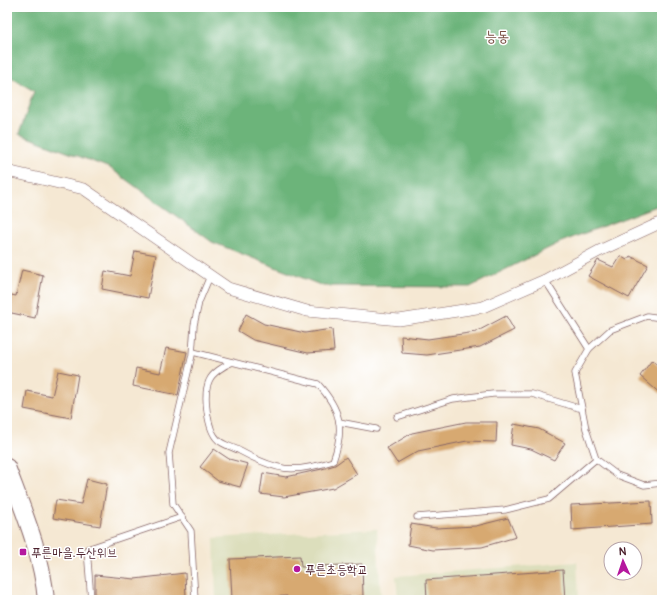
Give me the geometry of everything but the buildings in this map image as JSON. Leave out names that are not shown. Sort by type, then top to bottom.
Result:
[{"type":"street","points":[[7,171],[84,189],[228,288],[307,311],[399,320],[483,307],[545,280],[599,251],[662,222]]},
{"type":"street","points":[[7,467],[37,551],[45,585],[46,600]]},
{"type":"lane","points":[[195,600],[191,530],[173,504],[169,453],[192,352],[194,325],[199,302],[210,276]]},
{"type":"lane","points":[[545,280],[589,349]]},
{"type":"lane","points":[[662,318],[647,316],[610,330],[589,349],[575,373],[586,429],[596,459],[617,476],[644,485],[662,483]]},
{"type":"lane","points":[[192,352],[233,362],[318,384],[332,400],[339,422],[338,445],[333,461],[309,469],[278,468],[261,462],[217,440],[211,428],[207,410],[209,380],[226,365],[233,362]]},
{"type":"lane","points":[[397,417],[452,399],[493,394],[532,394],[582,409]]},
{"type":"lane","points":[[339,422],[376,429]]},
{"type":"lane","points":[[417,517],[505,510],[549,499],[596,459]]},
{"type":"lane","points":[[91,600],[87,549],[182,517]]},
{"type":"shaded area","name":"푸른초등학교","points":[[377,529],[381,600],[216,600],[214,538]]},
{"type":"shaded area","points":[[577,562],[579,600],[398,600],[396,576]]},
{"type":"green space","points":[[7,7],[662,7],[662,204],[561,242],[470,287],[323,286],[212,242],[110,168],[19,134],[34,91],[7,75]]},
{"type":"place","name":"푸른마을.두산위브","points":[[23,552]]},
{"type":"place","name":"푸른초등학교","points":[[297,569]]},
{"type":"district","name":"능동","points":[[497,36]]}]
